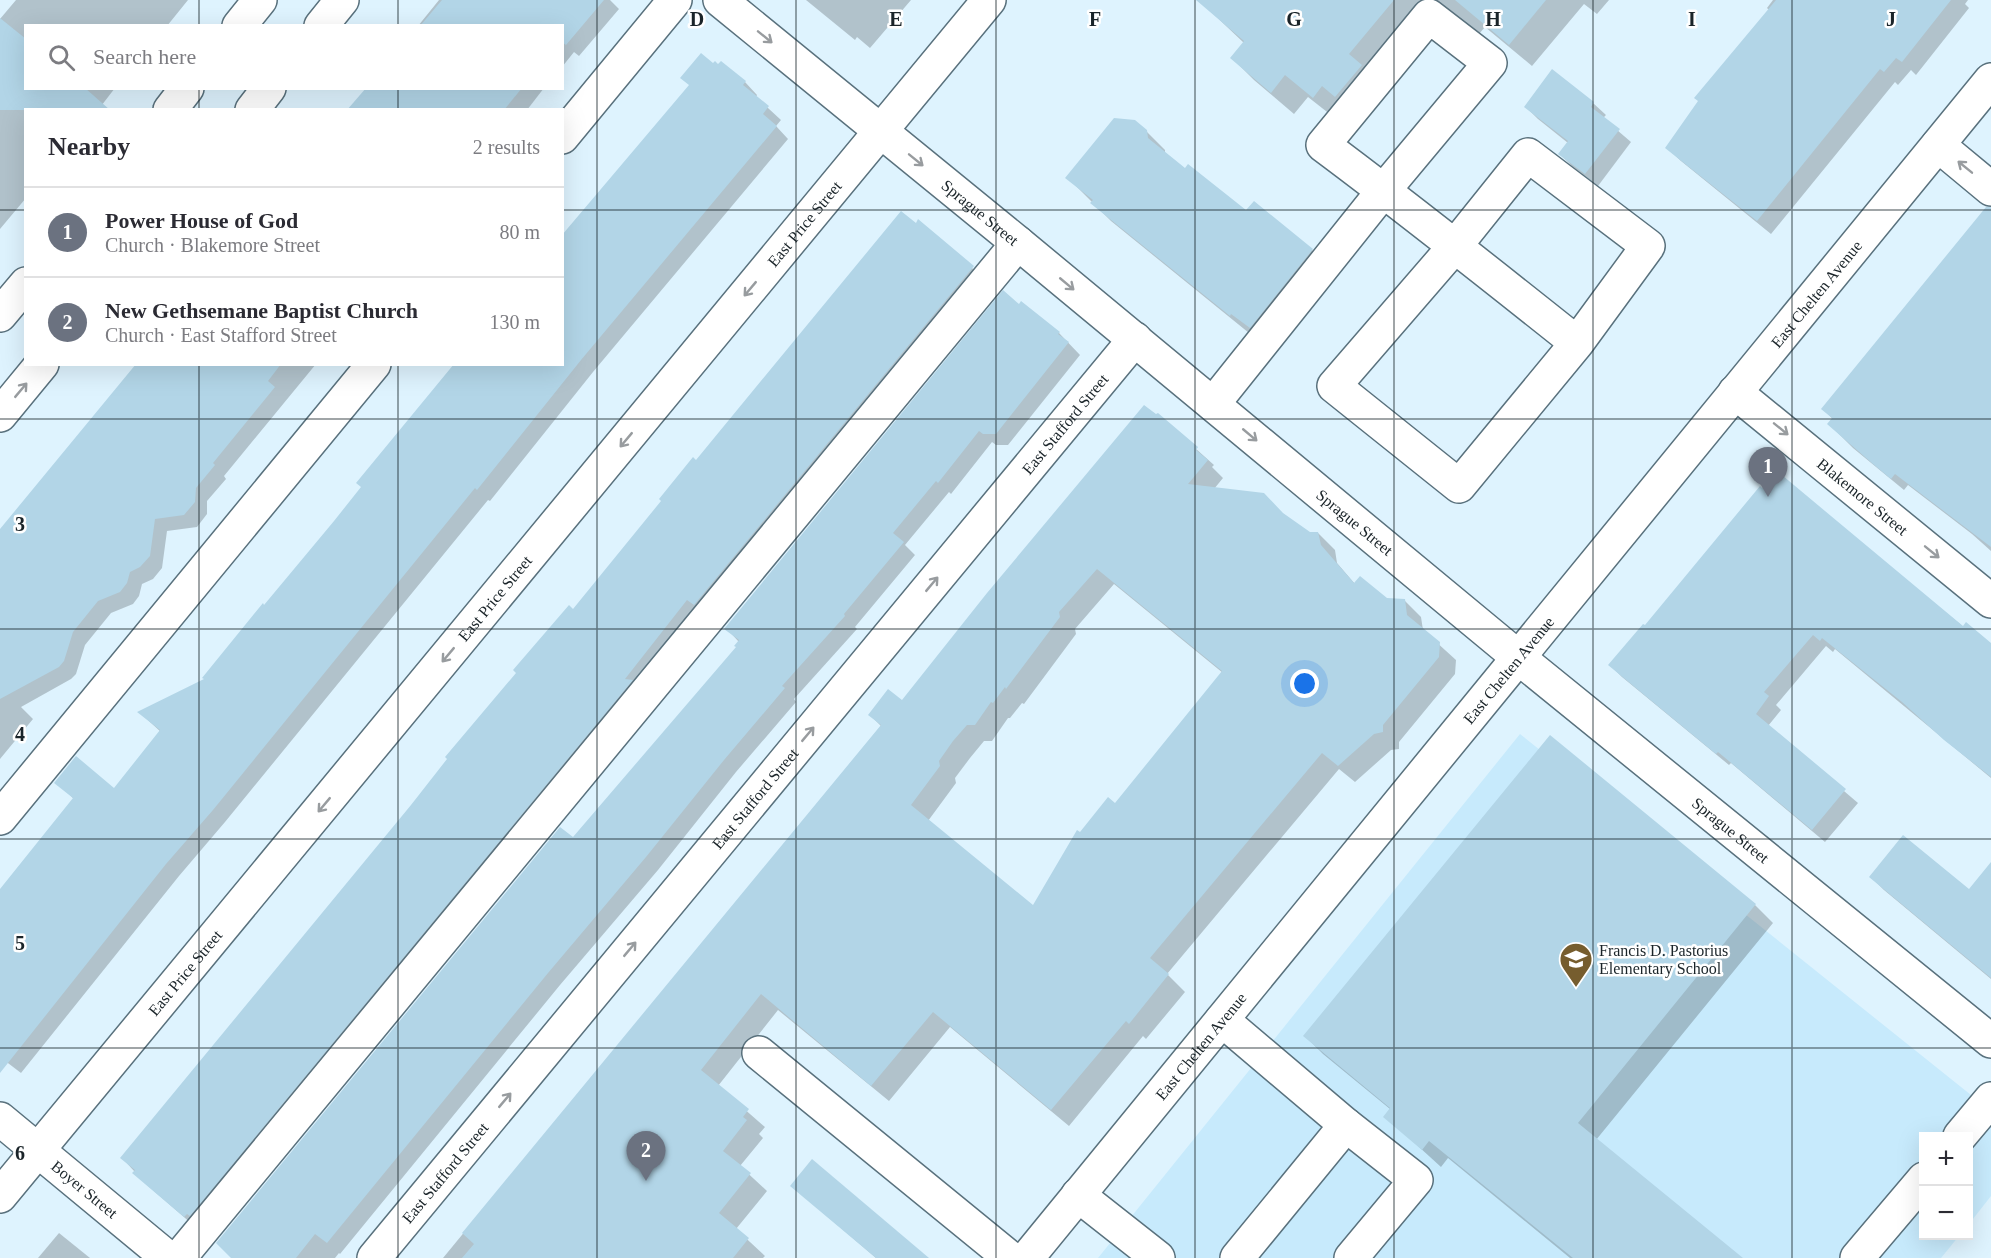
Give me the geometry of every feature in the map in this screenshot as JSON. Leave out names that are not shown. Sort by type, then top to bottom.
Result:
[{"type":"street","points":[[241,24],[260,0]]},
{"type":"street","points":[[323,24],[342,0]]},
{"type":"street","points":[[564,135],[675,0]]},
{"type":"street","name":"Sprague Street","points":[[720,0],[1135,339],[1519,658],[1991,1041]]},
{"type":"street","name":"East Price Street","points":[[0,1196],[989,0]]},
{"type":"street","points":[[1213,404],[1384,190],[1490,63],[1429,16],[1323,145],[1384,190],[1577,343]]},
{"type":"street","name":"East Chelten Avenue","points":[[1027,1258],[1991,80]]},
{"type":"street","points":[[172,108],[185,90]]},
{"type":"street","points":[[254,108],[267,90]]},
{"type":"street","points":[[1938,145],[1991,189]]},
{"type":"street","points":[[1528,155],[1648,246],[1577,343],[1459,486],[1334,386],[1455,246],[1528,155]]},
{"type":"street","points":[[179,1258],[1018,243]]},
{"type":"street","points":[[0,315],[24,286]]},
{"type":"street","name":"East Stafford Street","points":[[375,1258],[1135,339]]},
{"type":"street","points":[[0,415],[40,366]]},
{"type":"street","points":[[0,818],[372,366]]},
{"type":"street","name":"Blakemore Street","points":[[1735,392],[1991,600]]},
{"type":"street","points":[[1222,1020],[1346,1125],[1416,1180],[1351,1258]]},
{"type":"street","points":[[759,1053],[1010,1258]]},
{"type":"street","points":[[1964,1132],[1991,1099]]},
{"type":"street","name":"Boyer Street","points":[[0,1119],[168,1258]]},
{"type":"street","points":[[1237,1258],[1346,1125]]},
{"type":"street","points":[[1857,1258],[1919,1184]]},
{"type":"street","points":[[1078,1195],[1158,1258]]},
{"type":"shaded area","name":"Francis D. Pastorius Elementary School","points":[[1520,734],[1991,1111],[1991,1196],[1973,1219],[1973,1132],[1919,1132],[1919,1240],[1956,1240],[1941,1258],[1098,1258]]},
{"type":"building","points":[[442,0],[604,0],[566,45],[564,44],[564,24],[422,24]]},
{"type":"building","points":[[1196,0],[1394,0],[1349,54],[1362,65],[1335,97],[1322,86],[1313,98],[1285,75],[1271,93],[1230,58],[1244,41]]},
{"type":"building","points":[[1455,0],[1546,0],[1509,45]]},
{"type":"building","points":[[1776,0],[1951,0],[1902,62],[1896,58],[1884,72],[1880,69],[1757,221],[1665,148],[1698,101],[1694,98]]},
{"type":"building","points":[[0,18],[24,37],[24,90],[87,90],[108,108],[24,108],[24,110],[0,110]]},
{"type":"building","points":[[701,53],[713,63],[715,61],[718,64],[721,61],[746,81],[743,85],[769,106],[763,114],[777,126],[166,864],[0,1073],[0,889],[73,798],[54,783],[76,756],[114,788],[160,730],[137,712],[204,679],[202,678],[263,603],[264,605],[361,487],[356,483],[452,366],[564,366],[564,233],[689,85],[680,78]]},
{"type":"building","points":[[1552,69],[1594,102],[1591,107],[1620,129],[1585,174],[1558,154],[1568,141],[1524,107]]},
{"type":"building","points":[[364,90],[520,90],[506,108],[349,108]]},
{"type":"building","points":[[1114,118],[1135,120],[1147,130],[1148,138],[1185,168],[1188,164],[1246,210],[1254,201],[1313,249],[1250,328],[1231,314],[1230,316],[1090,203],[1093,200],[1065,178]]},
{"type":"building","points":[[1986,207],[1991,207],[1991,547],[1895,474],[1891,479],[1827,424],[1832,418],[1821,409]]},
{"type":"building","points":[[901,211],[916,223],[918,219],[974,266],[694,605],[687,600],[625,679],[633,680],[190,1216],[187,1214],[184,1217],[132,1173],[135,1170],[120,1158],[411,805],[447,759],[445,757],[516,673],[513,670],[569,605],[573,609],[661,501],[659,499],[693,457],[696,460]]},
{"type":"building","points":[[1003,290],[1019,304],[1021,301],[1069,342],[996,434],[983,434],[979,431],[938,483],[936,481],[893,533],[904,542],[844,614],[845,616],[782,686],[785,688],[327,1243],[315,1234],[296,1258],[231,1258],[216,1243],[560,827],[573,837],[736,647],[734,646],[739,640],[724,629]]},
{"type":"building","points":[[134,366],[279,366],[268,381],[275,387],[213,463],[215,465],[196,488],[195,502],[184,515],[155,519],[150,556],[140,567],[130,572],[127,583],[120,592],[98,601],[73,632],[64,661],[59,667],[0,699],[0,529]]},
{"type":"building","points":[[1144,405],[1156,414],[1158,413],[1198,447],[1196,450],[1208,460],[1188,484],[1264,493],[1283,513],[1310,532],[1318,532],[1321,545],[1354,583],[1360,576],[1387,598],[1405,599],[1407,615],[1440,642],[1439,657],[1383,725],[1383,732],[1374,734],[1338,766],[1322,753],[1150,958],[1169,974],[1129,1024],[1126,1021],[1051,1110],[933,1012],[871,1086],[761,994],[701,1070],[749,1109],[743,1117],[747,1120],[723,1151],[751,1173],[719,1213],[749,1238],[733,1258],[462,1258],[474,1244],[462,1233],[881,725],[868,715],[888,689],[902,700],[987,593]],"holes":[[[1097,569],[1222,671],[1115,803],[1108,797],[1080,832],[1077,830],[1033,905],[911,805],[940,766],[939,761],[953,741],[967,725],[975,725],[991,702],[993,703],[1005,687],[1006,689],[1060,617],[1059,612]]]},
{"type":"building","points":[[1777,471],[1963,626],[1966,622],[1991,643],[1991,777],[1822,638],[1820,641],[1813,635],[1764,692],[1769,696],[1756,714],[1846,789],[1812,830],[1608,665],[1643,624],[1645,625],[1760,486],[1762,488]]},
{"type":"building","points":[[1550,735],[1756,904],[1578,1123],[1743,1258],[1573,1258],[1429,1141],[1422,1150],[1383,1117],[1390,1108],[1303,1036]]},
{"type":"building","points":[[1903,835],[1969,889],[1991,862],[1991,978],[1869,877]]},
{"type":"building","points":[[812,1159],[929,1258],[876,1258],[790,1186]]},
{"type":"place","name":"Power House of God","points":[[1768,497]]},
{"type":"place","name":"Francis D. Pastorius Elementary School","points":[[1576,988]]},
{"type":"place","name":"New Gethsemane Baptist Church","points":[[646,1181]]}]
